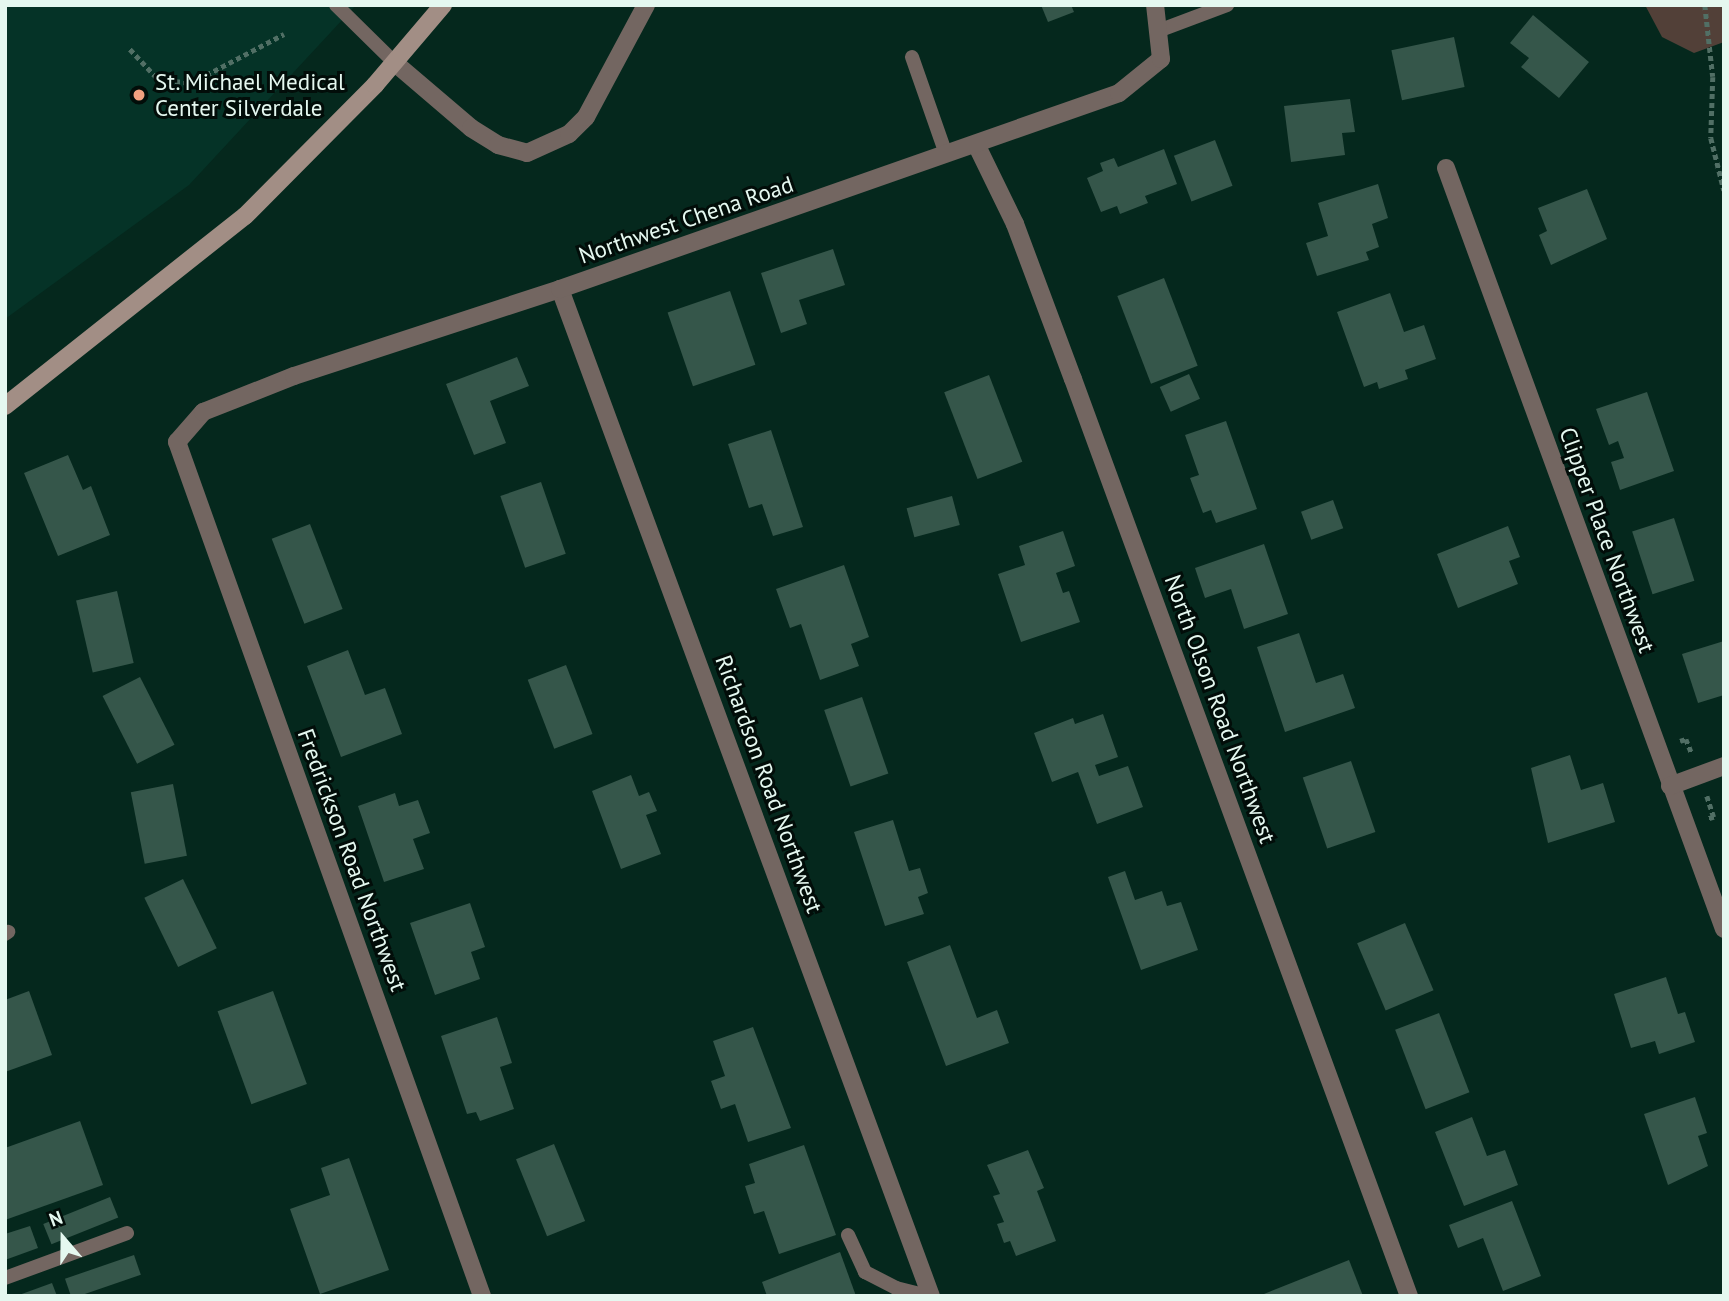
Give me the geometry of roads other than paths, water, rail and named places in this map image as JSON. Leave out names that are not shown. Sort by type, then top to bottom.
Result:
[{"type":"main road","points":[[5,406],[245,216],[396,63],[443,5]]},
{"type":"street","points":[[396,63],[471,128],[498,145],[527,153],[569,134],[586,117],[646,5]]},
{"type":"street","name":"Northwest Chena Road","points":[[177,442],[203,412],[294,376],[560,289],[1119,93],[1161,59],[1155,5]]},
{"type":"street","name":"North Olson Road Northwest","points":[[976,144],[1015,224],[1409,1296]]},
{"type":"street","name":"Clipper Place Northwest","points":[[1446,168],[1724,929]]},
{"type":"street","name":"Richardson Road Northwest","points":[[560,289],[930,1296]]},
{"type":"street","name":"Fredrickson Road Northwest","points":[[177,442],[482,1296]]},
{"type":"street","points":[[1670,786],[1724,766]]},
{"type":"lane","points":[[336,5],[396,63]]},
{"type":"lane","points":[[1158,31],[1227,5]]},
{"type":"lane","points":[[912,58],[946,154]]},
{"type":"lane","points":[[5,1278],[127,1233]]},
{"type":"lane","points":[[848,1235],[865,1272],[896,1288],[930,1296]]},
{"type":"place","name":"St. Michael Medical Center Silverdale","points":[[139,95]]}]
